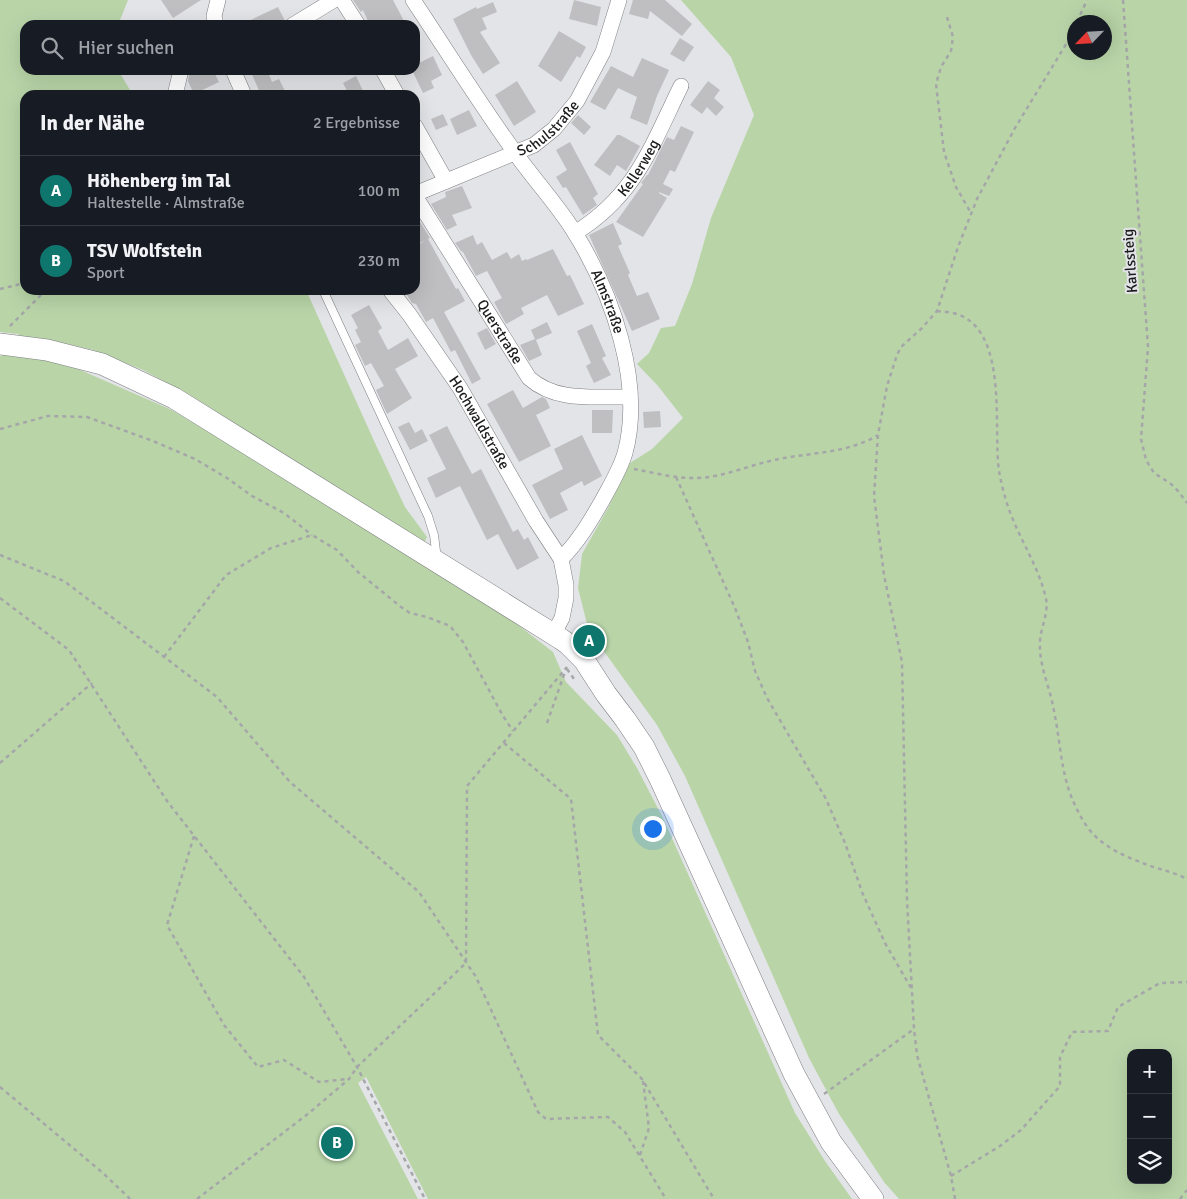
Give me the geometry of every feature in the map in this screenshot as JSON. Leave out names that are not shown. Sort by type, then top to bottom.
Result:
[{"type":"main road","points":[[5,335],[47,350],[102,364],[147,385],[216,423],[568,644],[578,653],[635,733],[652,763],[773,1030],[809,1104],[831,1142],[873,1199]]},
{"type":"street","points":[[215,20],[218,0]]},
{"type":"street","points":[[302,20],[334,0]]},
{"type":"street","points":[[342,0],[355,20]]},
{"type":"street","name":"Almstraße","points":[[413,0],[516,153],[575,234],[612,310],[626,360],[630,397],[628,440],[625,454],[584,532],[561,559]]},
{"type":"street","name":"Schulstraße","points":[[420,193],[516,153],[544,138],[564,119],[577,100],[602,52],[619,0]]},
{"type":"street","points":[[175,90],[180,75]]},
{"type":"street","points":[[235,75],[242,90]]},
{"type":"street","points":[[386,75],[395,90]]},
{"type":"street","name":"Kellerweg","points":[[575,234],[603,214],[631,184],[681,86]]},
{"type":"street","points":[[420,135],[446,181]]},
{"type":"street","name":"Querstraße","points":[[420,203],[528,378],[539,386],[557,394],[630,397]]},
{"type":"street","name":"Hochwaldstraße","points":[[394,295],[414,320],[460,388],[536,521],[561,559]]},
{"type":"street","points":[[553,635],[562,618],[566,598],[561,559]]},
{"type":"lane","points":[[325,295],[428,516],[434,536],[438,562]]},
{"type":"path","points":[[1080,15],[1087,0]]},
{"type":"path","name":"Karlssteig","points":[[1123,0],[1148,347],[1141,439],[1146,460],[1154,473],[1178,490],[1187,503]]},
{"type":"path","points":[[947,17],[953,36],[951,52],[941,67],[936,84],[944,152],[956,187],[972,213]]},
{"type":"path","points":[[954,1199],[951,1176],[917,1055],[914,1029],[907,900],[902,662],[884,575],[874,496],[878,435],[887,386],[897,355],[901,347],[922,328],[936,311],[977,199],[1014,128],[1067,43]]},
{"type":"path","points":[[0,289],[20,284]]},
{"type":"path","points":[[5,335],[41,295]]},
{"type":"path","points":[[936,311],[953,312],[964,316],[974,325],[990,353],[994,374],[999,470],[1004,494],[1014,522],[1033,561],[1046,601],[1045,619],[1040,642],[1041,664],[1053,706],[1062,770],[1071,798],[1088,828],[1098,840],[1114,851],[1148,866],[1177,874],[1187,879]]},
{"type":"path","points":[[0,429],[48,416],[88,417],[195,459],[252,496],[284,513],[312,535],[337,550],[358,572],[410,613],[450,626],[462,642],[513,731]]},
{"type":"path","points":[[620,466],[691,478],[719,475],[798,455],[818,454],[847,448],[868,441],[878,435]]},
{"type":"path","points":[[676,476],[736,608],[748,642],[755,671],[767,698],[826,799],[885,943],[912,989]]},
{"type":"path","points":[[164,657],[226,575],[271,548],[312,535]]},
{"type":"path","points":[[0,555],[64,582],[217,697],[290,782],[419,892],[476,977],[538,1112],[546,1119],[608,1117],[626,1132],[666,1199]]},
{"type":"path","points":[[0,598],[69,650],[92,683],[166,801],[304,977],[357,1067],[425,1199]]},
{"type":"path","points":[[198,1199],[309,1113],[349,1079],[357,1067],[466,963],[467,786],[567,667],[547,723]]},
{"type":"path","points":[[0,764],[92,683]]},
{"type":"path","points":[[504,743],[571,799],[598,1035],[642,1079],[714,1199]]},
{"type":"path","points":[[194,836],[167,925],[224,1025],[258,1067],[284,1060],[319,1082],[349,1079]]},
{"type":"path","points":[[951,1176],[1000,1146],[1021,1130],[1060,1086],[1060,1057],[1072,1032],[1108,1031],[1118,1007],[1160,984],[1187,982]]},
{"type":"path","points":[[821,1096],[914,1029]]},
{"type":"path","points":[[640,1155],[649,1128],[642,1079]]},
{"type":"path","points":[[0,1087],[130,1199]]},
{"type":"path","points":[[1180,1199],[1187,1190]]},
{"type":"green space","points":[[0,0],[128,0],[120,20],[20,20],[20,75],[121,75],[130,90],[20,90],[20,295],[308,295],[405,507],[427,537],[424,543],[190,395],[143,370],[93,350],[0,332]]},
{"type":"green space","points":[[681,0],[1187,0],[1187,1199],[899,1199],[884,1182],[839,1114],[809,1058],[685,776],[657,725],[590,632],[578,588],[582,554],[608,508],[630,463],[652,449],[683,418],[658,386],[637,364],[649,353],[661,328],[675,326],[692,284],[711,218],[754,115],[731,57]]},
{"type":"green space","points":[[7,354],[29,356],[78,369],[172,410],[332,506],[505,615],[553,652],[566,682],[617,735],[637,768],[663,818],[795,1113],[825,1161],[852,1199],[428,1199],[366,1077],[358,1083],[418,1199],[0,1199],[0,356]]},
{"type":"building","points":[[161,0],[201,0],[173,18]]},
{"type":"building","points":[[353,0],[393,0],[403,20],[368,20],[363,10],[361,12]]},
{"type":"building","points":[[574,0],[601,7],[597,26],[569,19]]},
{"type":"building","points":[[633,0],[665,0],[692,24],[682,36],[650,11],[648,19],[629,14]]},
{"type":"building","points":[[493,2],[497,12],[482,18],[487,29],[480,32],[500,63],[483,74],[453,19],[476,7],[477,9]]},
{"type":"building","points":[[278,7],[284,20],[251,20]]},
{"type":"building","points":[[559,31],[586,47],[580,58],[577,56],[561,82],[538,66]]},
{"type":"building","points":[[680,38],[694,47],[684,62],[670,54]]},
{"type":"building","points":[[433,56],[442,75],[431,81],[434,88],[423,93],[414,75],[420,75],[420,62]]},
{"type":"building","points":[[642,58],[669,70],[647,125],[630,118],[637,97],[618,88],[605,110],[590,102],[611,66],[633,77]]},
{"type":"building","points":[[189,75],[216,75],[219,82],[202,90],[192,90],[188,81]]},
{"type":"building","points":[[252,75],[269,75],[272,82],[279,79],[284,90],[259,90]]},
{"type":"building","points":[[356,76],[363,90],[346,90],[343,83]]},
{"type":"building","points":[[517,81],[536,112],[514,126],[495,95]]},
{"type":"building","points":[[708,81],[720,90],[714,98],[724,107],[716,116],[707,107],[702,114],[690,105]]},
{"type":"building","points":[[469,110],[477,126],[457,135],[450,119]]},
{"type":"building","points":[[443,114],[448,125],[436,130],[431,119]]},
{"type":"building","points":[[578,115],[591,127],[584,135],[571,123]]},
{"type":"building","points":[[681,126],[694,132],[675,172],[670,170],[663,184],[673,189],[669,196],[659,192],[667,198],[643,237],[616,222],[643,184],[641,183],[648,175],[667,137],[674,140]]},
{"type":"building","points":[[617,135],[640,146],[626,171],[617,165],[610,176],[594,165]]},
{"type":"building","points":[[570,142],[598,194],[593,198],[597,205],[583,215],[566,187],[563,188],[556,177],[567,170],[556,150]]},
{"type":"building","points":[[462,186],[472,208],[452,215],[457,225],[447,230],[431,204],[446,197],[445,192]]},
{"type":"building","points":[[420,222],[456,289],[458,288],[465,301],[444,312],[481,379],[472,384],[455,350],[451,352],[433,318],[426,322],[416,304],[412,303],[407,295],[420,295],[420,244],[426,240],[420,243]]},
{"type":"building","points":[[613,223],[622,244],[618,246],[630,273],[628,275],[637,296],[648,292],[660,319],[632,331],[589,235]]},
{"type":"building","points":[[473,235],[477,245],[482,242],[492,260],[507,252],[511,259],[519,254],[522,261],[553,249],[567,276],[570,275],[584,304],[558,316],[547,295],[521,308],[524,314],[506,324],[494,302],[502,298],[487,271],[476,276],[463,252],[455,243]]},
{"type":"building","points":[[369,305],[382,328],[378,331],[388,350],[408,338],[418,356],[395,369],[412,398],[387,414],[376,390],[384,386],[371,363],[365,366],[355,345],[361,342],[355,330],[358,328],[351,315]]},
{"type":"building","points":[[547,322],[552,333],[536,340],[542,355],[529,361],[520,345],[535,339],[531,330]]},
{"type":"building","points":[[592,324],[606,356],[602,358],[611,375],[594,383],[586,366],[591,363],[577,331]]},
{"type":"building","points":[[487,328],[496,344],[485,350],[477,333]]},
{"type":"building","points":[[513,390],[523,408],[542,397],[546,399],[550,408],[536,415],[551,446],[519,462],[487,404]]},
{"type":"building","points":[[592,410],[613,410],[612,433],[592,433]]},
{"type":"building","points":[[660,411],[661,427],[644,428],[643,412]]},
{"type":"building","points":[[409,422],[415,433],[422,429],[428,441],[410,450],[398,427]]},
{"type":"building","points":[[447,426],[472,474],[481,469],[513,532],[518,529],[524,540],[528,537],[539,558],[517,570],[498,534],[487,540],[460,486],[436,498],[427,478],[446,469],[429,435]]},
{"type":"building","points":[[582,435],[602,476],[584,486],[582,481],[560,493],[568,510],[550,519],[532,485],[563,469],[554,449]]},
{"type":"place","name":"Höhenberg im Tal","points":[[589,641]]},
{"type":"place","name":"TSV Wolfstein","points":[[337,1143]]}]
